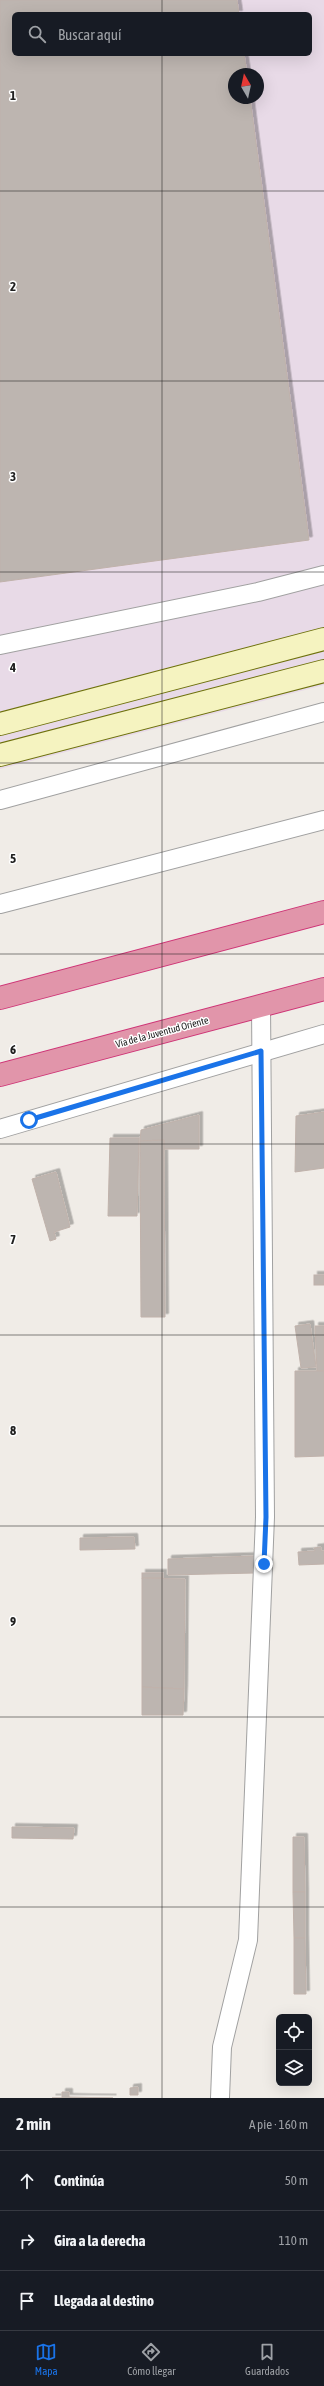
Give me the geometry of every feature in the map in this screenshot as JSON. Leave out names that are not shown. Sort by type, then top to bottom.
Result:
[{"type":"highway","points":[[0,998],[324,912]]},
{"type":"highway","name":"Vía de la Juventud Oriente","points":[[0,1075],[324,989]]},
{"type":"main road","points":[[0,724],[324,639]]},
{"type":"main road","points":[[0,755],[324,671]]},
{"type":"lane","points":[[0,645],[258,592],[324,576]]},
{"type":"lane","points":[[0,800],[324,712]]},
{"type":"lane","points":[[0,904],[324,820]]},
{"type":"lane","points":[[220,2098],[222,2047],[248,1940],[266,1517],[261,1005]]},
{"type":"lane","points":[[0,1129],[261,1051],[324,1034]]},
{"type":"shaded area","points":[[0,0],[324,0],[324,685],[0,769]]},
{"type":"building","points":[[0,0],[237,0],[239,12],[12,12],[12,56],[244,56],[246,68],[228,68],[228,104],[251,104],[309,540],[0,582]]},
{"type":"building","points":[[324,1112],[324,1168],[295,1172],[296,1116]]},
{"type":"building","points":[[199,1115],[199,1149],[164,1149],[164,1140],[140,1141],[141,1130]]},
{"type":"building","points":[[110,1138],[139,1138],[137,1216],[108,1216]]},
{"type":"building","points":[[164,1140],[165,1317],[141,1317],[140,1141]]},
{"type":"building","points":[[56,1172],[70,1227],[54,1232],[56,1239],[50,1241],[32,1179]]},
{"type":"building","points":[[314,1275],[324,1275],[324,1285],[314,1285]]},
{"type":"building","points":[[310,1324],[316,1367],[301,1368],[295,1326]]},
{"type":"building","points":[[315,1326],[324,1326],[324,1371],[317,1371]]},
{"type":"building","points":[[295,1371],[324,1371],[324,1456],[295,1457]]},
{"type":"building","points":[[134,1537],[135,1549],[80,1550],[80,1538]]},
{"type":"building","points":[[321,1547],[321,1551],[324,1551],[324,1564],[299,1565],[298,1552],[315,1551],[314,1548]]},
{"type":"building","points":[[255,1556],[255,1573],[168,1575],[168,1559]]},
{"type":"building","points":[[142,1573],[163,1573],[163,1578],[142,1578]]},
{"type":"building","points":[[142,1578],[185,1579],[184,1689],[142,1687]]},
{"type":"building","points":[[142,1687],[184,1689],[183,1715],[142,1715]]},
{"type":"building","points":[[12,1827],[74,1828],[73,1839],[12,1838]]},
{"type":"building","points":[[293,1837],[304,1837],[305,1892],[293,1892]]},
{"type":"building","points":[[293,1892],[305,1892],[305,1938],[294,1938]]},
{"type":"building","points":[[294,1938],[305,1938],[306,1994],[294,1994]]},
{"type":"building","points":[[138,2087],[138,2095],[130,2095],[130,2088]]},
{"type":"building","points":[[62,2092],[69,2092],[69,2097],[113,2098],[62,2098]]},
{"type":"route","points":[[29,1120],[261,1051],[266,1517],[264,1564]]}]
